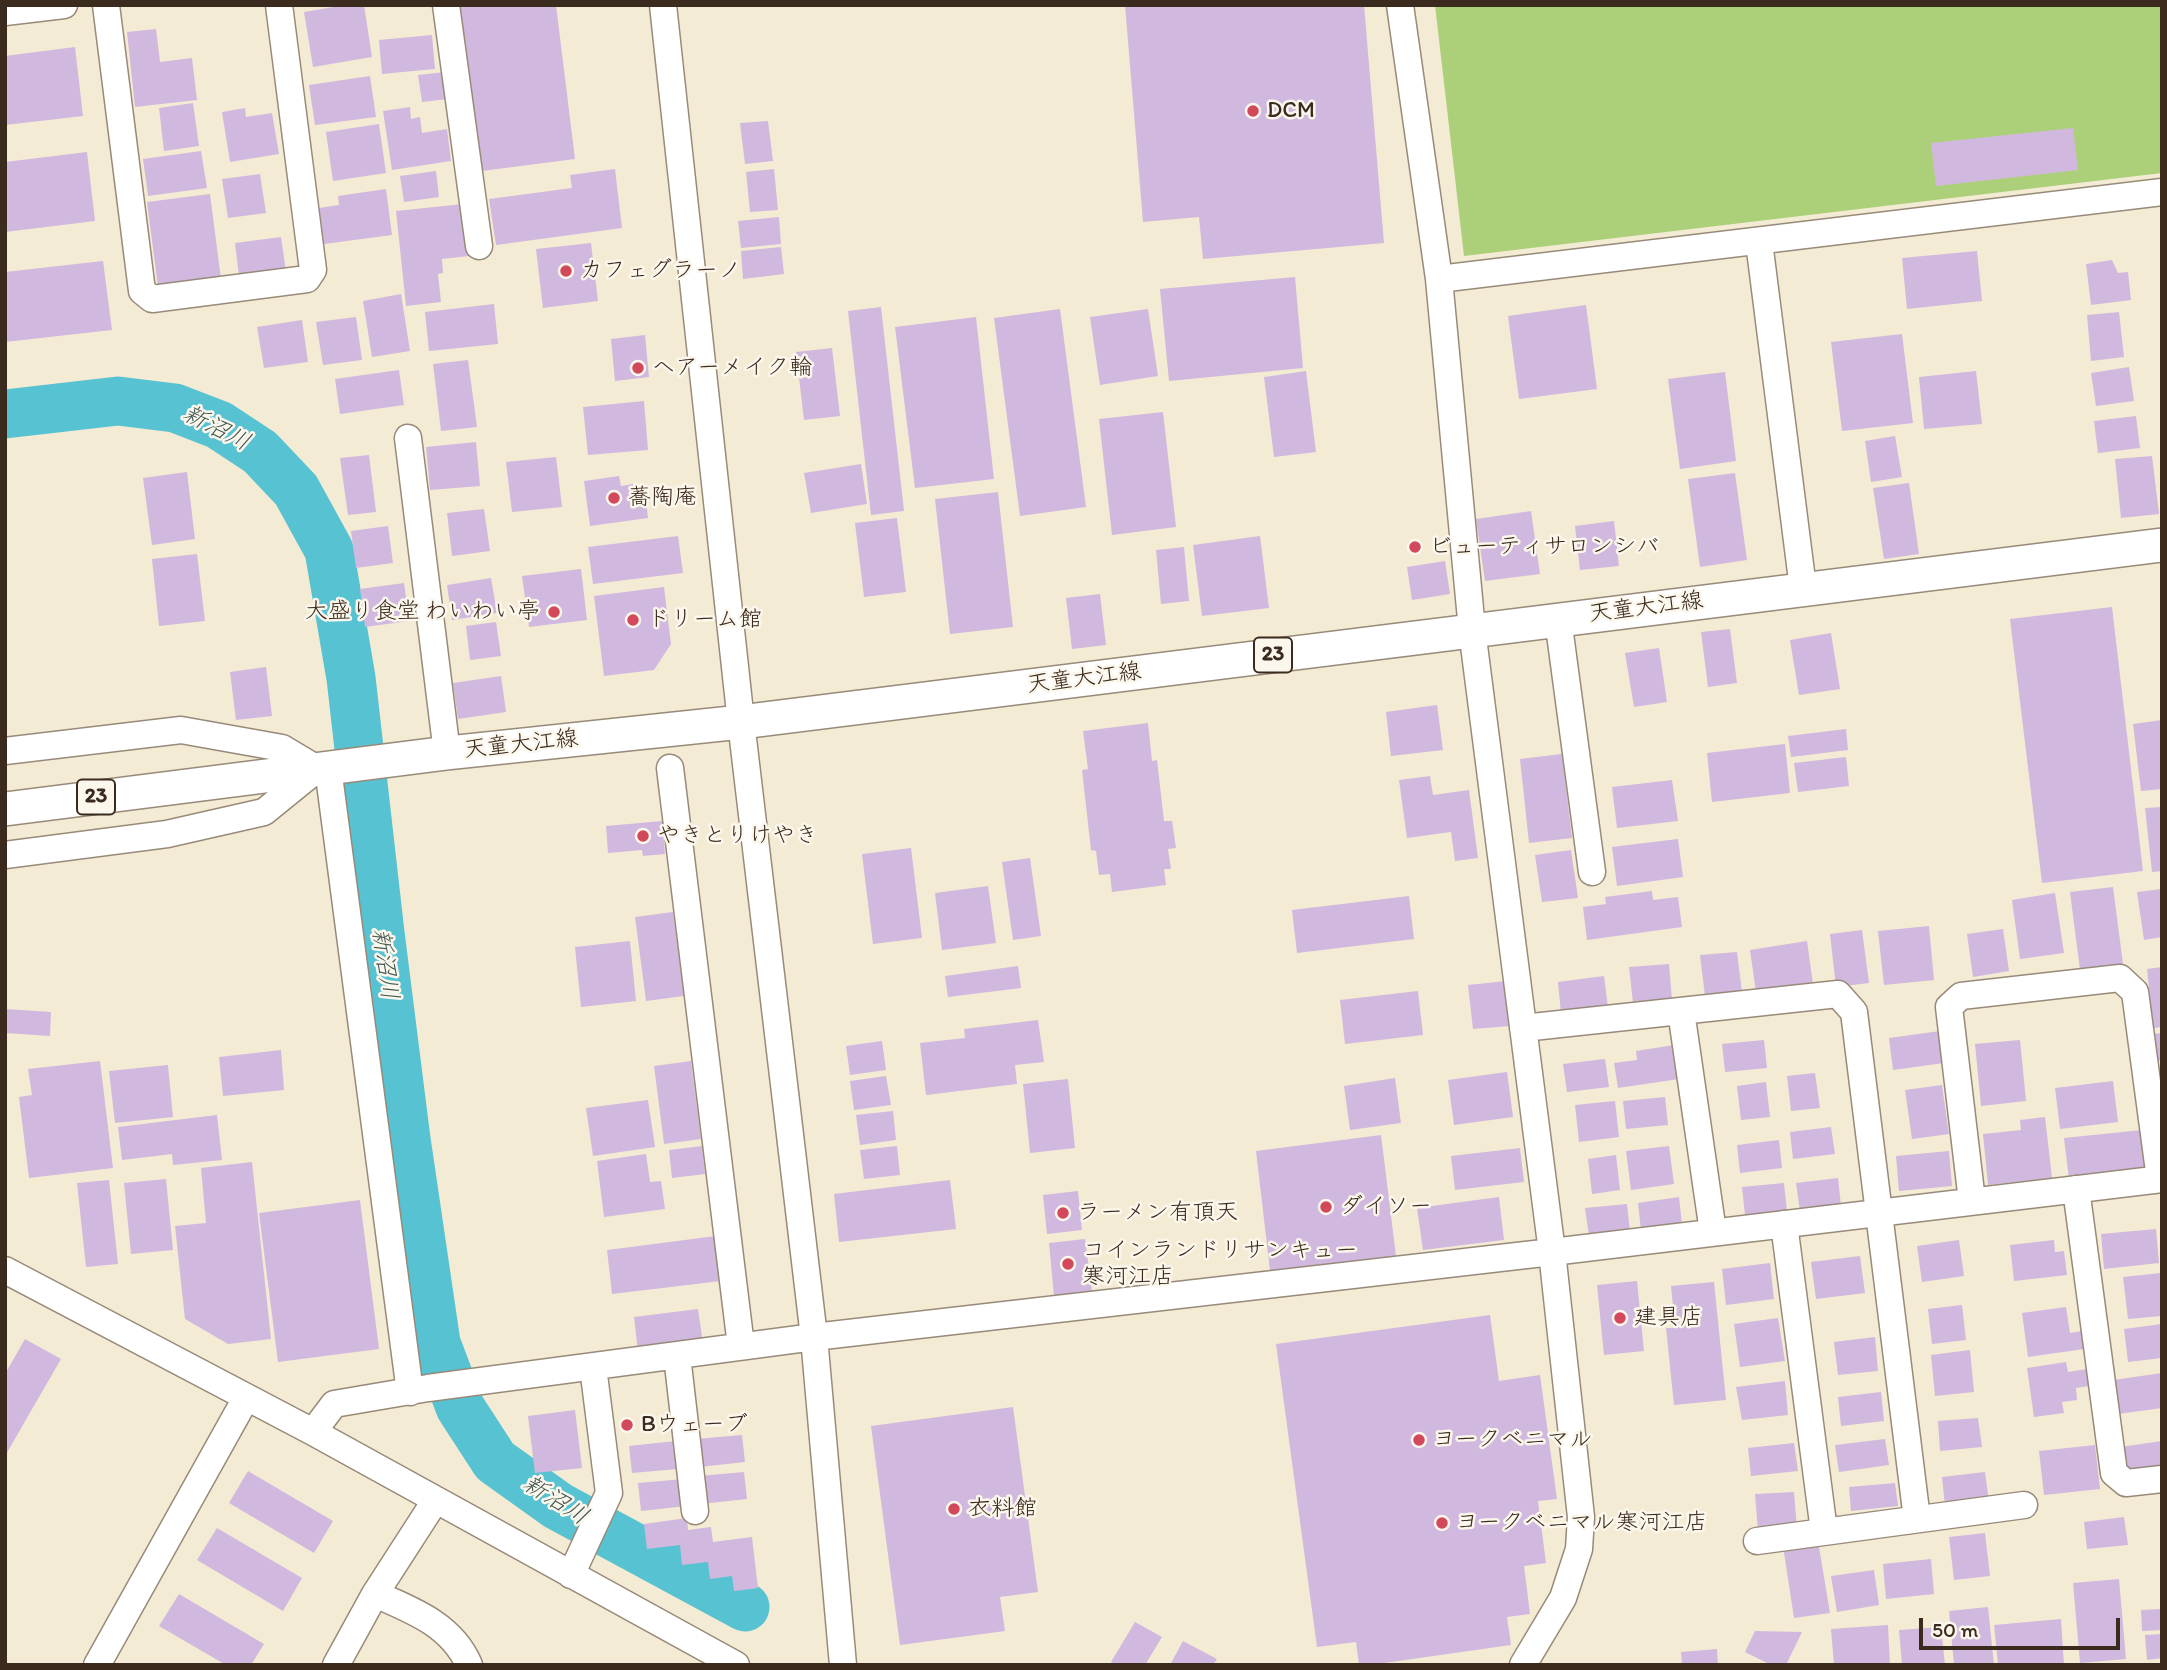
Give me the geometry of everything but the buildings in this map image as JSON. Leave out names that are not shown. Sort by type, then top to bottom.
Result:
[{"type":"main road","name":"天童大江線","points":[[5,809],[447,753],[741,722],[2162,545]]},
{"type":"street","points":[[5,12],[64,5]]},
{"type":"street","points":[[106,5],[142,291],[152,299],[307,279],[313,270],[279,5]]},
{"type":"street","points":[[446,5],[479,246]]},
{"type":"street","points":[[663,5],[741,722],[814,1337],[843,1665]]},
{"type":"street","points":[[1400,5],[1439,279],[1472,630],[1552,1252],[1581,1517],[1579,1549],[1563,1598],[1523,1665]]},
{"type":"street","points":[[1439,279],[2162,192]]},
{"type":"street","points":[[1759,242],[1803,588]]},
{"type":"street","points":[[408,438],[447,753]]},
{"type":"street","points":[[1558,619],[1592,872]]},
{"type":"street","points":[[5,751],[181,730],[282,748],[328,768]]},
{"type":"street","points":[[5,855],[166,834],[264,812],[328,768]]},
{"type":"street","points":[[328,768],[419,1390]]},
{"type":"street","points":[[670,768],[741,1346]]},
{"type":"street","points":[[313,1432],[334,1404],[475,1382],[814,1337],[2161,1179],[2135,992],[2120,978],[1961,996],[1950,1007],[1972,1200]]},
{"type":"street","points":[[1523,1028],[1838,994],[1854,1012],[1917,1519]]},
{"type":"street","points":[[1681,1011],[1713,1232]]},
{"type":"street","points":[[2076,1189],[2114,1473],[2126,1483],[2162,1479]]},
{"type":"street","points":[[1784,1224],[1824,1531]]},
{"type":"street","points":[[5,1270],[313,1432],[736,1665]]},
{"type":"street","points":[[677,1356],[695,1511]]},
{"type":"street","points":[[571,1575],[610,1493],[593,1367]]},
{"type":"street","points":[[97,1665],[246,1398]]},
{"type":"street","points":[[336,1665],[375,1594],[435,1501]]},
{"type":"street","points":[[1757,1541],[2024,1505]]},
{"type":"street","points":[[375,1594],[418,1613],[448,1633],[469,1665]]},
{"type":"green space","points":[[1435,5],[2162,5],[2162,173],[1464,256]]},
{"type":"waterway","name":"新沼川","points":[[5,414],[118,401],[175,408],[219,425],[260,452],[296,490],[329,550],[351,678],[406,1139],[436,1343],[460,1407],[495,1461],[558,1506],[745,1607]]},
{"type":"place","name":"DCM","points":[[1253,111]]},
{"type":"place","name":"カフェグラーノ","points":[[566,271]]},
{"type":"place","name":"ヘアーメイク輪","points":[[638,368]]},
{"type":"place","name":"蕎陶庵","points":[[614,498]]},
{"type":"place","name":"ビューティサロンシバ","points":[[1415,547]]},
{"type":"place","name":"大盛り食堂 わいわい亭","points":[[554,612]]},
{"type":"place","name":"ドリーム館","points":[[633,620]]},
{"type":"place","name":"やきとりけやき","points":[[643,836]]},
{"type":"place","name":"ダイソー","points":[[1326,1207]]},
{"type":"place","name":"ラーメン有頂天","points":[[1063,1213]]},
{"type":"place","name":"コインランドリサンキュー 寒河江店","points":[[1068,1264]]},
{"type":"place","name":"建具店","points":[[1620,1318]]},
{"type":"place","name":"Bウェーブ","points":[[627,1425]]},
{"type":"place","name":"ヨークベニマル","points":[[1419,1440]]},
{"type":"place","name":"衣料館","points":[[954,1509]]},
{"type":"place","name":"ヨークベニマル寒河江店","points":[[1442,1523]]}]
